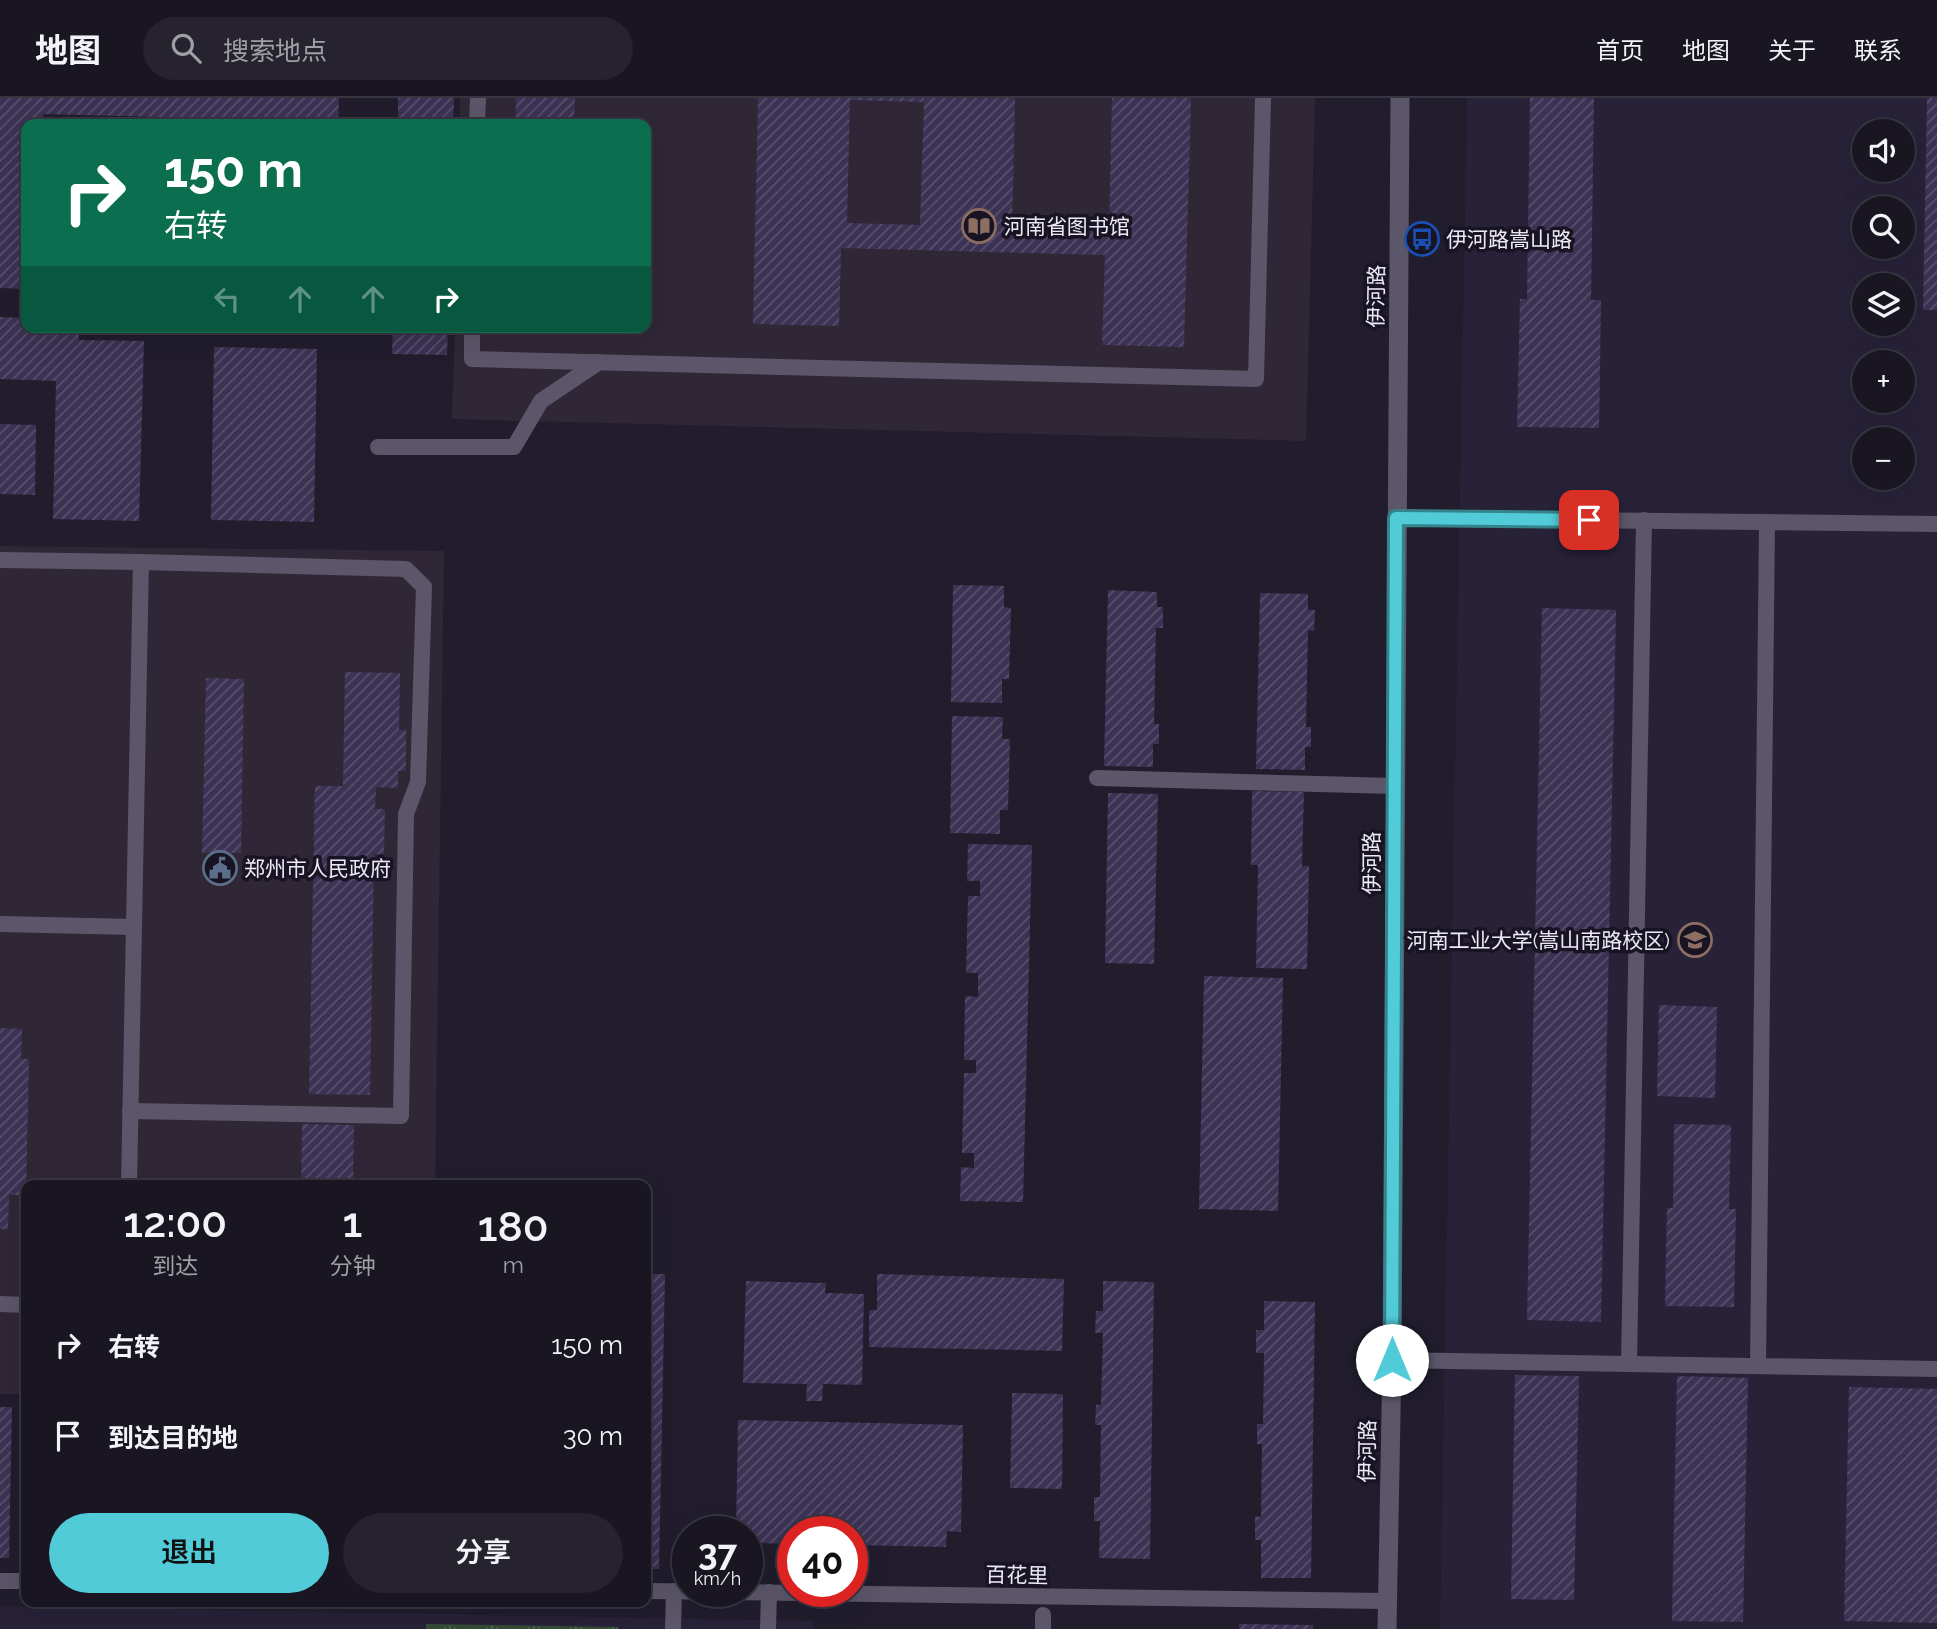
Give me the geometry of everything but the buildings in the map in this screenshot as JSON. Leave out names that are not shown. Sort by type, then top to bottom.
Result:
[{"type":"street","name":"伊河路","points":[[1387,1629],[1392,1360],[1401,98]]},
{"type":"lane","points":[[477,119],[478,98]]},
{"type":"lane","points":[[472,333],[472,359],[1256,379],[1263,98]]},
{"type":"lane","points":[[378,447],[514,447],[541,401],[599,362]]},
{"type":"lane","points":[[1396,518],[1937,524]]},
{"type":"lane","points":[[1629,1364],[1644,520]]},
{"type":"lane","points":[[1758,1366],[1767,522]]},
{"type":"lane","points":[[0,560],[406,569],[424,587],[418,782],[406,814],[401,1116],[130,1111]]},
{"type":"lane","points":[[129,1180],[141,562]]},
{"type":"lane","points":[[1097,779],[1394,786]]},
{"type":"lane","points":[[0,924],[134,927]]},
{"type":"lane","points":[[0,1304],[21,1304]]},
{"type":"lane","points":[[1392,1360],[1937,1369]]},
{"type":"lane","points":[[0,1581],[21,1581]]},
{"type":"lane","name":"百花里","points":[[651,1591],[672,1591]]},
{"type":"lane","name":"百花里","points":[[763,1592],[1387,1601]]},
{"type":"lane","points":[[768,1629],[769,1592]]},
{"type":"lane","points":[[673,1629],[674,1607]]},
{"type":"shaded area","name":"河南省图书馆","points":[[460,98],[1315,98],[1306,441],[452,419],[455,333],[651,333],[651,119],[460,119]]},
{"type":"shaded area","name":"河南工业大学(嵩山南路校区)","points":[[1467,98],[1937,98],[1937,1629],[1440,1629]]},
{"type":"shaded area","name":"郑州市人民政府","points":[[0,546],[444,551],[435,1180],[21,1180],[21,1394],[0,1394]]},
{"type":"shaded area","points":[[0,1606],[814,1621],[814,1629],[0,1629]]},
{"type":"green space","points":[[426,1624],[618,1627],[618,1629],[426,1629]]},
{"type":"place","name":"河南省图书馆","points":[[979,226]]},
{"type":"place","name":"伊河路嵩山路","points":[[1422,239]]},
{"type":"place","name":"郑州市人民政府","points":[[220,868]]},
{"type":"place","name":"河南工业大学(嵩山南路校区)","points":[[1695,940]]},
{"type":"route","points":[[1392,1360],[1396,518],[1589,520]]}]
